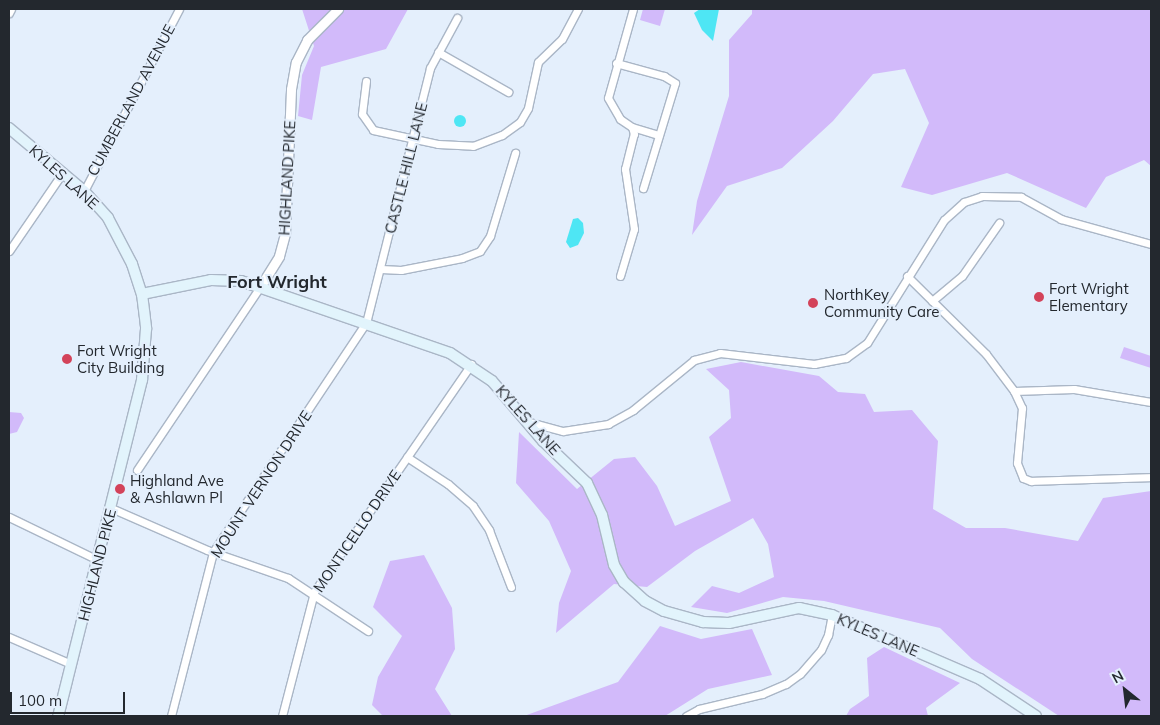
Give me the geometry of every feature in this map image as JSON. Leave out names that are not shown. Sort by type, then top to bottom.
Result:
[{"type":"main road","name":"KYLES LANE","points":[[9,128],[84,191],[118,234],[132,264],[142,294],[216,279],[231,279],[366,323],[450,353],[471,364],[502,390],[544,441],[587,483],[602,515],[614,565],[624,582],[645,601],[664,611],[704,622],[729,623],[799,608],[832,615],[980,679],[1016,700],[1036,716]]},
{"type":"main road","name":"HIGHLAND PIKE","points":[[58,716],[111,508],[145,360],[146,329],[142,294]]},
{"type":"street","points":[[9,13],[11,9]]},
{"type":"street","name":"CUMBERLAND AVENUE","points":[[84,191],[180,9]]},
{"type":"street","name":"HIGHLAND PIKE","points":[[137,470],[279,256],[286,233],[292,89],[296,62],[307,40],[338,9]]},
{"type":"street","points":[[366,81],[362,114],[368,125],[377,131],[466,148],[502,135],[520,122],[528,108],[538,62],[562,39],[578,9]]},
{"type":"street","points":[[633,9],[616,63],[608,98],[615,114],[632,127],[659,135]]},
{"type":"street","name":"CASTLE HILL LANE","points":[[366,323],[414,139],[430,68],[457,18]]},
{"type":"street","points":[[438,52],[508,92]]},
{"type":"street","points":[[616,63],[664,76],[675,84],[643,188]]},
{"type":"street","points":[[620,276],[634,229],[625,169],[634,134],[632,127]]},
{"type":"street","points":[[381,269],[401,270],[462,258],[485,247],[515,153]]},
{"type":"street","points":[[9,251],[63,172]]},
{"type":"street","points":[[529,422],[563,431],[608,424],[633,410],[694,360],[720,353],[814,364],[846,358],[867,343],[907,276],[944,220],[964,202],[982,196],[1021,197],[1061,219],[1151,244]]},
{"type":"street","points":[[932,301],[962,276],[998,223]]},
{"type":"street","points":[[907,276],[986,354],[1014,391],[1022,408],[1017,463],[1024,478],[1031,481],[1151,477]]},
{"type":"street","name":"MOUNT VERNON DRIVE","points":[[171,716],[213,552],[366,323]]},
{"type":"street","name":"MONTICELLO DRIVE","points":[[282,716],[314,592],[471,364]]},
{"type":"street","points":[[1014,391],[1074,389],[1151,402]]},
{"type":"street","points":[[408,457],[448,484],[473,506],[489,530],[511,587]]},
{"type":"street","points":[[111,508],[213,552],[288,578],[314,592],[368,631]]},
{"type":"street","points":[[9,517],[98,560]]},
{"type":"street","points":[[686,716],[700,709],[762,694],[786,684],[800,674],[821,650],[828,635],[832,615]]},
{"type":"street","points":[[9,637],[70,664]]},
{"type":"shaded area","points":[[302,9],[408,9],[386,49],[321,67],[312,120],[298,116],[302,75],[314,46]]},
{"type":"shaded area","points":[[643,9],[665,9],[660,26],[640,20]]},
{"type":"shaded area","points":[[752,9],[1151,9],[1151,166],[1144,160],[1106,177],[1086,208],[1007,173],[932,195],[901,187],[929,123],[905,69],[873,74],[833,121],[782,168],[727,186],[692,235],[697,201],[729,96],[729,40],[752,14]]},
{"type":"shaded area","points":[[1124,347],[1151,356],[1151,368],[1120,358]]},
{"type":"shaded area","points":[[741,362],[819,376],[838,392],[865,394],[874,412],[912,410],[938,441],[933,509],[966,528],[1005,528],[1078,541],[1103,498],[1151,491],[1151,716],[1059,716],[972,659],[940,628],[824,601],[783,597],[727,613],[691,607],[712,586],[739,593],[774,577],[768,544],[753,518],[695,551],[647,587],[614,584],[556,633],[559,603],[571,571],[549,521],[516,483],[519,432],[577,489],[614,459],[635,457],[657,486],[675,526],[731,501],[709,437],[731,418],[729,390],[706,369]]},
{"type":"shaded area","points":[[9,412],[21,413],[24,418],[17,432],[9,434]]},
{"type":"shaded area","points":[[424,555],[452,608],[455,649],[435,689],[452,716],[383,716],[372,705],[378,677],[402,636],[373,607],[390,561]]},
{"type":"shaded area","points":[[660,626],[701,639],[752,629],[772,675],[708,689],[665,716],[524,716],[618,682]]},
{"type":"shaded area","points":[[884,647],[960,683],[926,708],[928,716],[846,716],[850,709],[869,696],[867,658]]},
{"type":"water","points":[[700,9],[719,9],[713,41],[702,30],[694,13]]},
{"type":"water","points":[[458,115],[462,115],[466,121],[462,127],[458,127],[454,123],[454,119]]},
{"type":"water","points":[[578,218],[583,223],[584,233],[578,245],[570,248],[566,242],[573,219]]},
{"type":"place","name":"Fort Wright Elementary","points":[[1039,297]]},
{"type":"place","name":"NorthKey Community Care","points":[[813,303]]},
{"type":"place","name":"Fort Wright City Building","points":[[67,359]]},
{"type":"place","name":"Highland Ave & Ashlawn Pl","points":[[120,489]]},
{"type":"district","name":"Fort Wright","points":[[277,282]]}]
